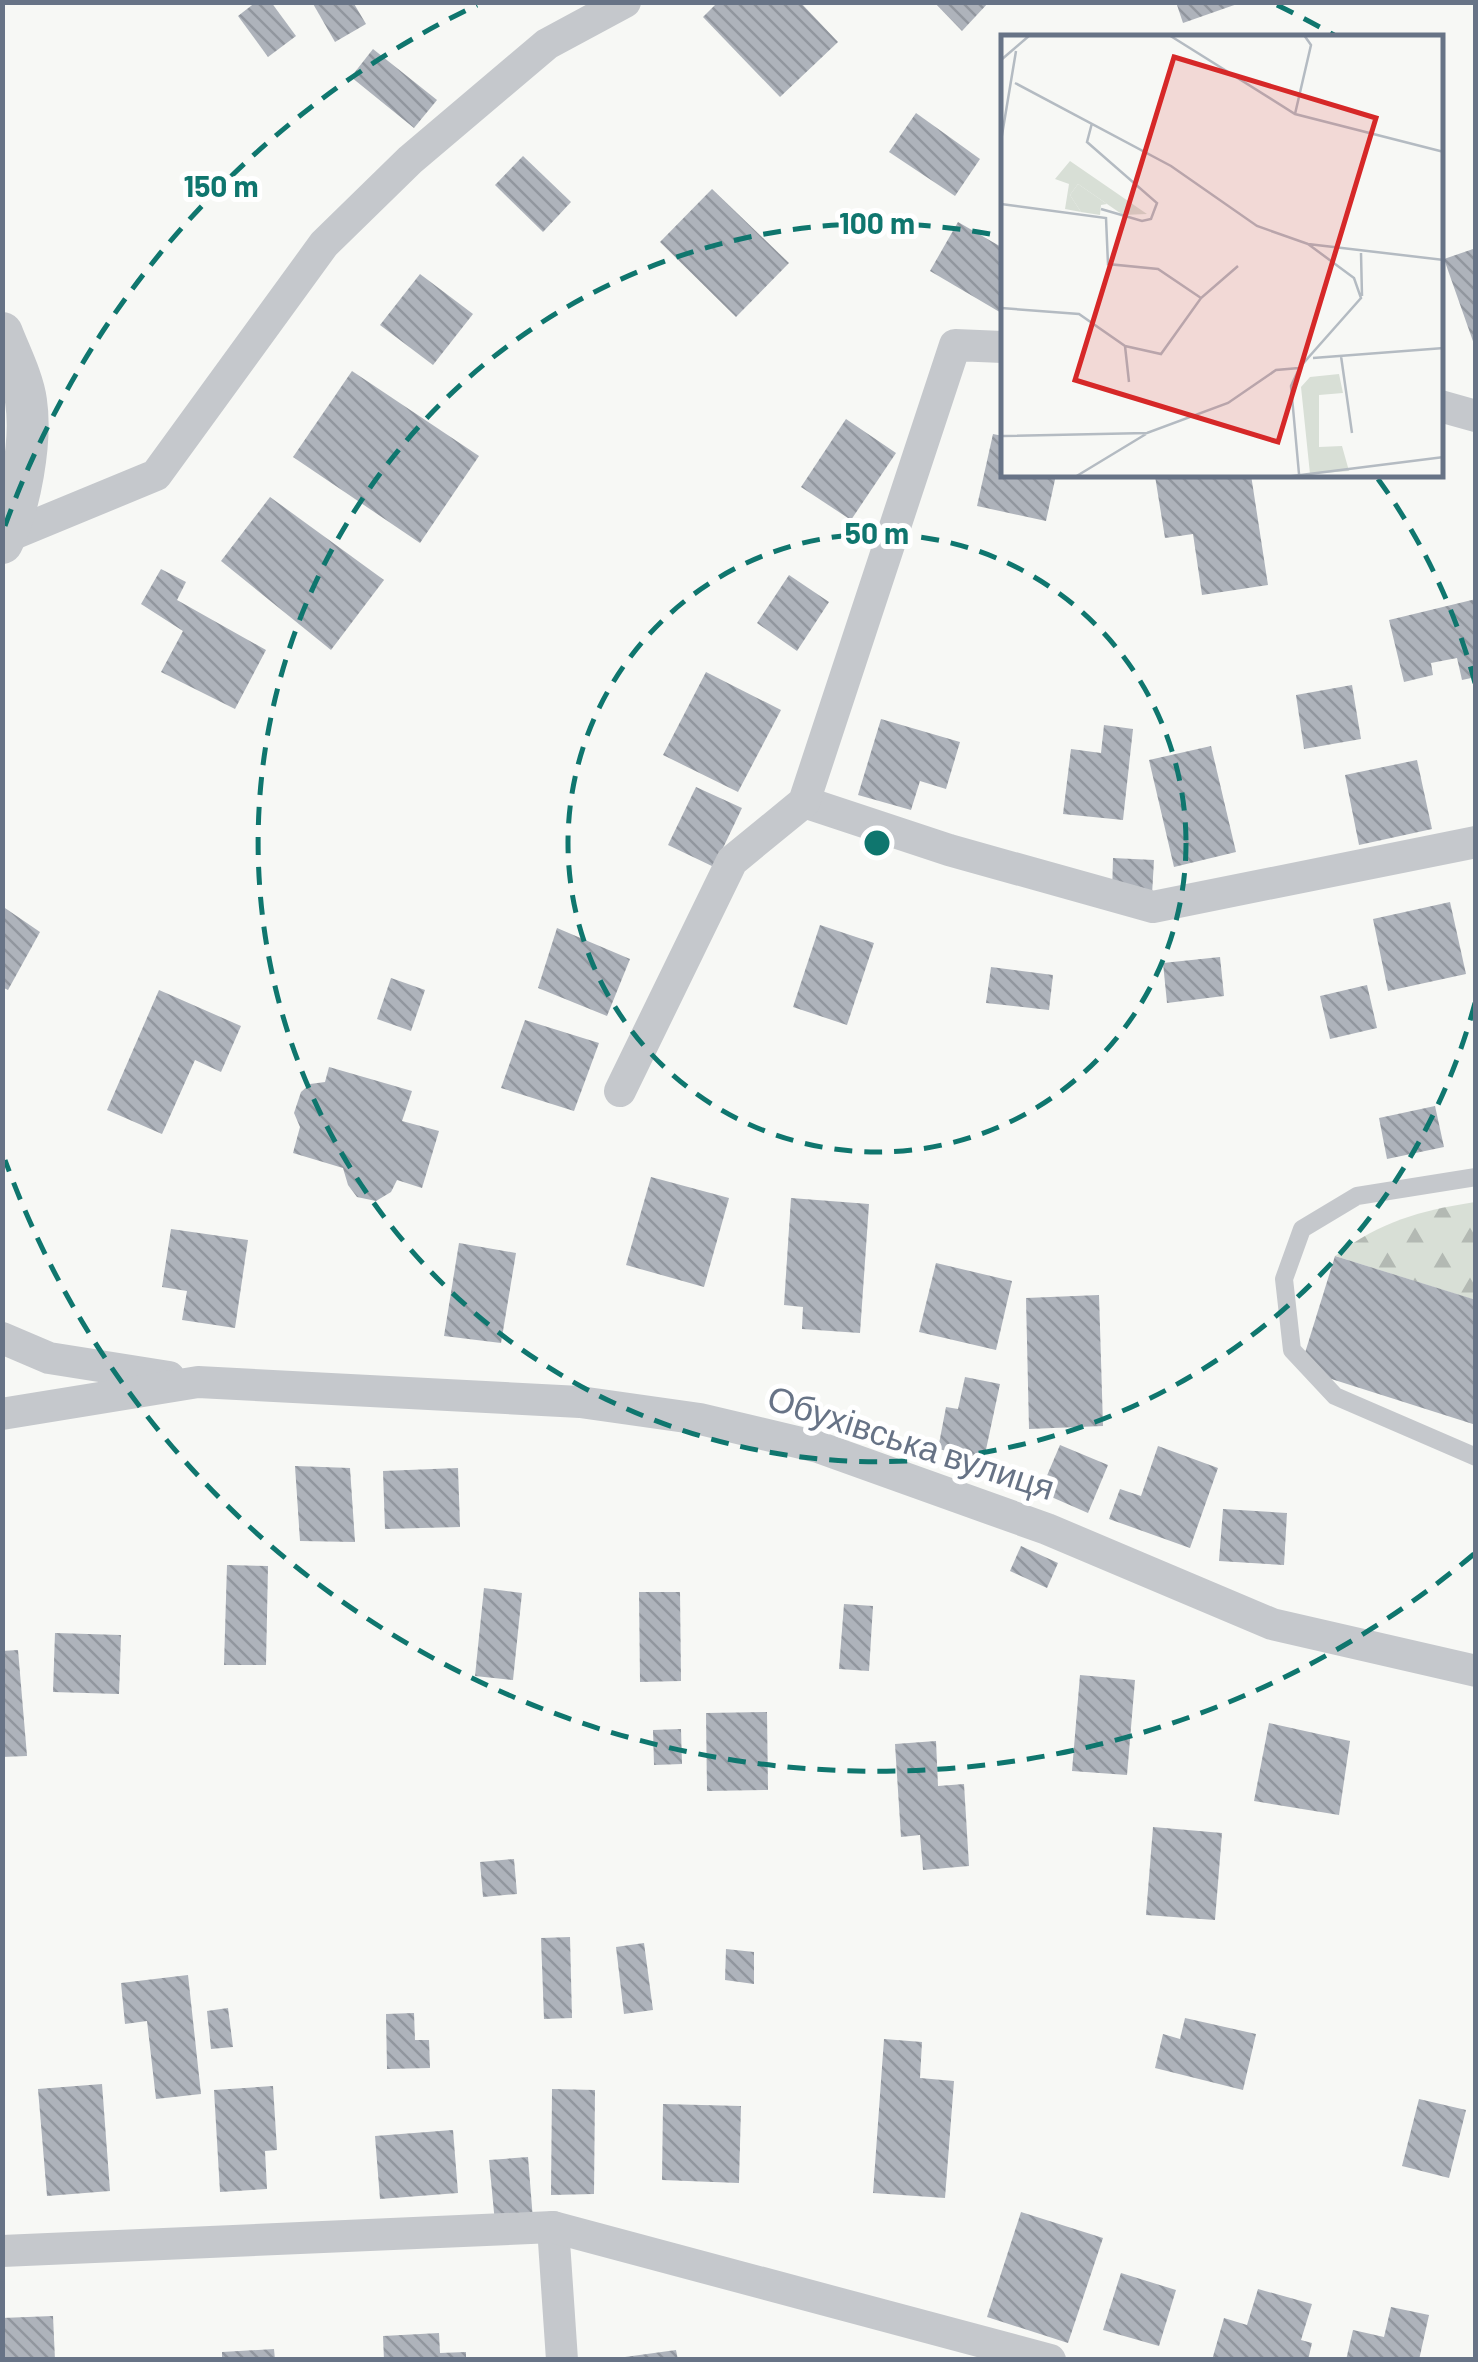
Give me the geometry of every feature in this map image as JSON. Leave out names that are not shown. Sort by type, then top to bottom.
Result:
[{"type":"street","points":[[4,540],[156,475],[324,244],[410,160],[547,44],[625,2]]},
{"type":"street","points":[[2,333],[26,400],[18,498],[4,540]]},
{"type":"street","points":[[620,1090],[732,861],[804,802],[955,346],[1001,347]]},
{"type":"street","points":[[1443,407],[1476,416]]},
{"type":"street","points":[[804,802],[949,850],[1153,907],[1476,842]]},
{"type":"street","points":[[2,1338],[49,1358],[198,1382]]},
{"type":"street","name":"Обухівська вулиця","points":[[2,1414],[198,1382],[580,1402],[700,1419],[818,1448],[1047,1529],[1272,1624],[1476,1671]]},
{"type":"street","points":[[2,2251],[553,2227],[1050,2360]]},
{"type":"street","points":[[553,2227],[562,2360]]},
{"type":"lane","points":[[1476,1178],[1357,1196],[1302,1229],[1284,1279],[1292,1350],[1335,1396],[1476,1457]]},
{"type":"green space","points":[[1475,1202],[1475,1300],[1335,1256],[1368,1234],[1401,1219]]},
{"type":"building","points":[[256,2],[271,2],[296,36],[268,57],[238,16]]},
{"type":"building","points":[[312,2],[353,2],[366,24],[335,42]]},
{"type":"building","points":[[718,2],[800,2],[838,42],[780,97],[703,17]]},
{"type":"building","points":[[934,2],[989,2],[962,31]]},
{"type":"building","points":[[1176,2],[1239,2],[1240,3],[1183,23]]},
{"type":"building","points":[[373,49],[437,100],[414,128],[351,77]]},
{"type":"building","points":[[916,113],[980,159],[955,196],[889,152]]},
{"type":"building","points":[[523,156],[571,202],[543,232],[495,185]]},
{"type":"building","points":[[712,189],[789,263],[736,317],[660,242]]},
{"type":"building","points":[[958,222],[1001,247],[1001,313],[930,271]]},
{"type":"building","points":[[1476,248],[1476,347],[1475,347],[1444,259]]},
{"type":"building","points":[[420,274],[473,314],[433,365],[380,325]]},
{"type":"building","points":[[352,371],[479,456],[420,543],[293,457]]},
{"type":"building","points":[[846,419],[896,453],[851,520],[801,487]]},
{"type":"building","points":[[993,434],[1001,436],[1001,478],[1055,478],[1046,521],[977,506]]},
{"type":"building","points":[[1155,478],[1251,478],[1268,585],[1202,595],[1193,534],[1165,538]]},
{"type":"building","points":[[270,497],[384,580],[331,650],[221,561]]},
{"type":"building","points":[[161,569],[186,582],[177,600],[266,650],[235,709],[161,672],[183,631],[141,604]]},
{"type":"building","points":[[789,575],[829,602],[797,651],[757,623]]},
{"type":"building","points":[[1476,599],[1476,677],[1462,680],[1457,658],[1431,663],[1433,675],[1404,682],[1389,620]]},
{"type":"building","points":[[706,672],[781,710],[738,792],[663,755]]},
{"type":"building","points":[[1352,685],[1361,739],[1304,749],[1296,695]]},
{"type":"building","points":[[881,719],[960,742],[946,789],[920,781],[911,810],[858,795]]},
{"type":"building","points":[[1104,725],[1133,729],[1123,820],[1063,814],[1071,749],[1101,753]]},
{"type":"building","points":[[1211,746],[1236,852],[1174,867],[1149,760]]},
{"type":"building","points":[[1417,760],[1432,829],[1359,845],[1345,775]]},
{"type":"building","points":[[696,787],[742,808],[714,867],[668,845]]},
{"type":"building","points":[[1113,858],[1154,860],[1152,895],[1112,894]]},
{"type":"building","points":[[1450,902],[1466,974],[1388,991],[1373,919]]},
{"type":"building","points":[[2,906],[40,932],[8,990],[2,987]]},
{"type":"building","points":[[820,925],[874,943],[847,1025],[793,1007]]},
{"type":"building","points":[[557,928],[630,959],[607,1016],[538,988]]},
{"type":"building","points":[[1220,957],[1224,996],[1167,1003],[1163,963]]},
{"type":"building","points":[[991,967],[1053,975],[1049,1010],[986,1003]]},
{"type":"building","points":[[391,978],[425,990],[411,1031],[377,1019]]},
{"type":"building","points":[[1367,985],[1377,1028],[1330,1039],[1320,996]]},
{"type":"building","points":[[159,990],[241,1026],[221,1072],[195,1060],[162,1134],[107,1110]]},
{"type":"building","points":[[525,1020],[599,1043],[574,1111],[501,1088]]},
{"type":"building","points":[[329,1067],[412,1091],[402,1121],[439,1131],[422,1188],[397,1180],[391,1192],[376,1201],[357,1197],[343,1168],[293,1153],[300,1127],[294,1113],[301,1092],[310,1084],[325,1082]]},
{"type":"building","points":[[1435,1106],[1444,1147],[1387,1159],[1379,1118]]},
{"type":"building","points":[[651,1177],[729,1198],[704,1287],[626,1265]]},
{"type":"building","points":[[791,1198],[869,1204],[860,1333],[802,1329],[803,1307],[784,1305]]},
{"type":"building","points":[[171,1229],[248,1240],[235,1328],[182,1320],[187,1291],[162,1287]]},
{"type":"building","points":[[459,1243],[516,1253],[501,1343],[444,1336]]},
{"type":"building","points":[[1335,1256],[1476,1300],[1476,1425],[1300,1369]]},
{"type":"building","points":[[936,1263],[1012,1281],[996,1350],[919,1332]]},
{"type":"building","points":[[1099,1295],[1103,1426],[1029,1429],[1026,1298]]},
{"type":"building","points":[[965,1377],[1000,1384],[984,1459],[938,1449],[946,1407],[958,1409]]},
{"type":"building","points":[[1060,1445],[1108,1465],[1088,1513],[1040,1492]]},
{"type":"building","points":[[1158,1446],[1218,1468],[1190,1548],[1109,1519],[1120,1489],[1141,1496]]},
{"type":"building","points":[[295,1466],[350,1468],[355,1542],[300,1541]]},
{"type":"building","points":[[458,1468],[460,1527],[385,1529],[383,1471]]},
{"type":"building","points":[[1223,1509],[1287,1513],[1284,1565],[1219,1561]]},
{"type":"building","points":[[1021,1546],[1058,1563],[1047,1588],[1010,1571]]},
{"type":"building","points":[[227,1565],[268,1566],[266,1665],[224,1665]]},
{"type":"building","points":[[484,1588],[522,1593],[513,1680],[475,1676]]},
{"type":"building","points":[[639,1592],[680,1592],[681,1681],[640,1682]]},
{"type":"building","points":[[844,1604],[873,1606],[869,1671],[839,1669]]},
{"type":"building","points":[[55,1633],[121,1635],[119,1694],[53,1692]]},
{"type":"building","points":[[18,1650],[27,1756],[2,1757],[2,1651]]},
{"type":"building","points":[[1080,1675],[1135,1680],[1127,1775],[1072,1771]]},
{"type":"building","points":[[767,1712],[768,1790],[707,1791],[706,1713]]},
{"type":"building","points":[[1269,1723],[1350,1741],[1339,1815],[1254,1801]]},
{"type":"building","points":[[681,1729],[682,1764],[654,1765],[653,1730]]},
{"type":"building","points":[[936,1741],[938,1786],[964,1784],[969,1866],[923,1870],[920,1835],[901,1837],[895,1744]]},
{"type":"building","points":[[1153,1827],[1222,1833],[1215,1920],[1146,1915]]},
{"type":"building","points":[[514,1859],[517,1894],[483,1897],[480,1862]]},
{"type":"building","points":[[570,1937],[572,2018],[544,2019],[541,1938]]},
{"type":"building","points":[[644,1943],[653,2010],[624,2014],[616,1947]]},
{"type":"building","points":[[726,1949],[754,1952],[754,1984],[725,1980]]},
{"type":"building","points":[[188,1975],[201,2094],[156,2099],[147,2021],[125,2024],[121,1983]]},
{"type":"building","points":[[228,2008],[233,2047],[211,2049],[207,2011]]},
{"type":"building","points":[[414,2013],[415,2040],[429,2040],[430,2068],[387,2069],[386,2014]]},
{"type":"building","points":[[1185,2018],[1256,2034],[1243,2090],[1155,2068],[1163,2034],[1180,2039]]},
{"type":"building","points":[[884,2039],[922,2042],[920,2078],[954,2081],[945,2198],[873,2193]]},
{"type":"building","points":[[102,2084],[110,2191],[47,2196],[38,2089]]},
{"type":"building","points":[[273,2086],[277,2150],[265,2151],[267,2189],[220,2192],[214,2090]]},
{"type":"building","points":[[552,2089],[595,2090],[594,2194],[551,2195]]},
{"type":"building","points":[[1419,2099],[1466,2110],[1449,2178],[1402,2166]]},
{"type":"building","points":[[663,2104],[741,2106],[739,2183],[662,2180]]},
{"type":"building","points":[[453,2130],[458,2193],[380,2199],[375,2136]]},
{"type":"building","points":[[528,2157],[533,2220],[495,2223],[489,2160]]},
{"type":"building","points":[[1021,2212],[1103,2238],[1068,2343],[987,2317]]},
{"type":"building","points":[[1121,2273],[1176,2290],[1159,2346],[1103,2330]]},
{"type":"building","points":[[1258,2289],[1312,2304],[1301,2340],[1312,2343],[1308,2360],[1212,2360],[1224,2318],[1247,2325]]},
{"type":"building","points":[[1391,2307],[1429,2315],[1419,2360],[1346,2360],[1353,2330],[1384,2337]]},
{"type":"building","points":[[53,2316],[55,2360],[2,2360],[2,2318]]},
{"type":"building","points":[[439,2333],[440,2353],[466,2352],[466,2360],[384,2360],[383,2336]]},
{"type":"building","points":[[274,2349],[275,2360],[222,2360],[222,2352]]},
{"type":"building","points":[[676,2350],[678,2360],[625,2360],[625,2357]]}]
